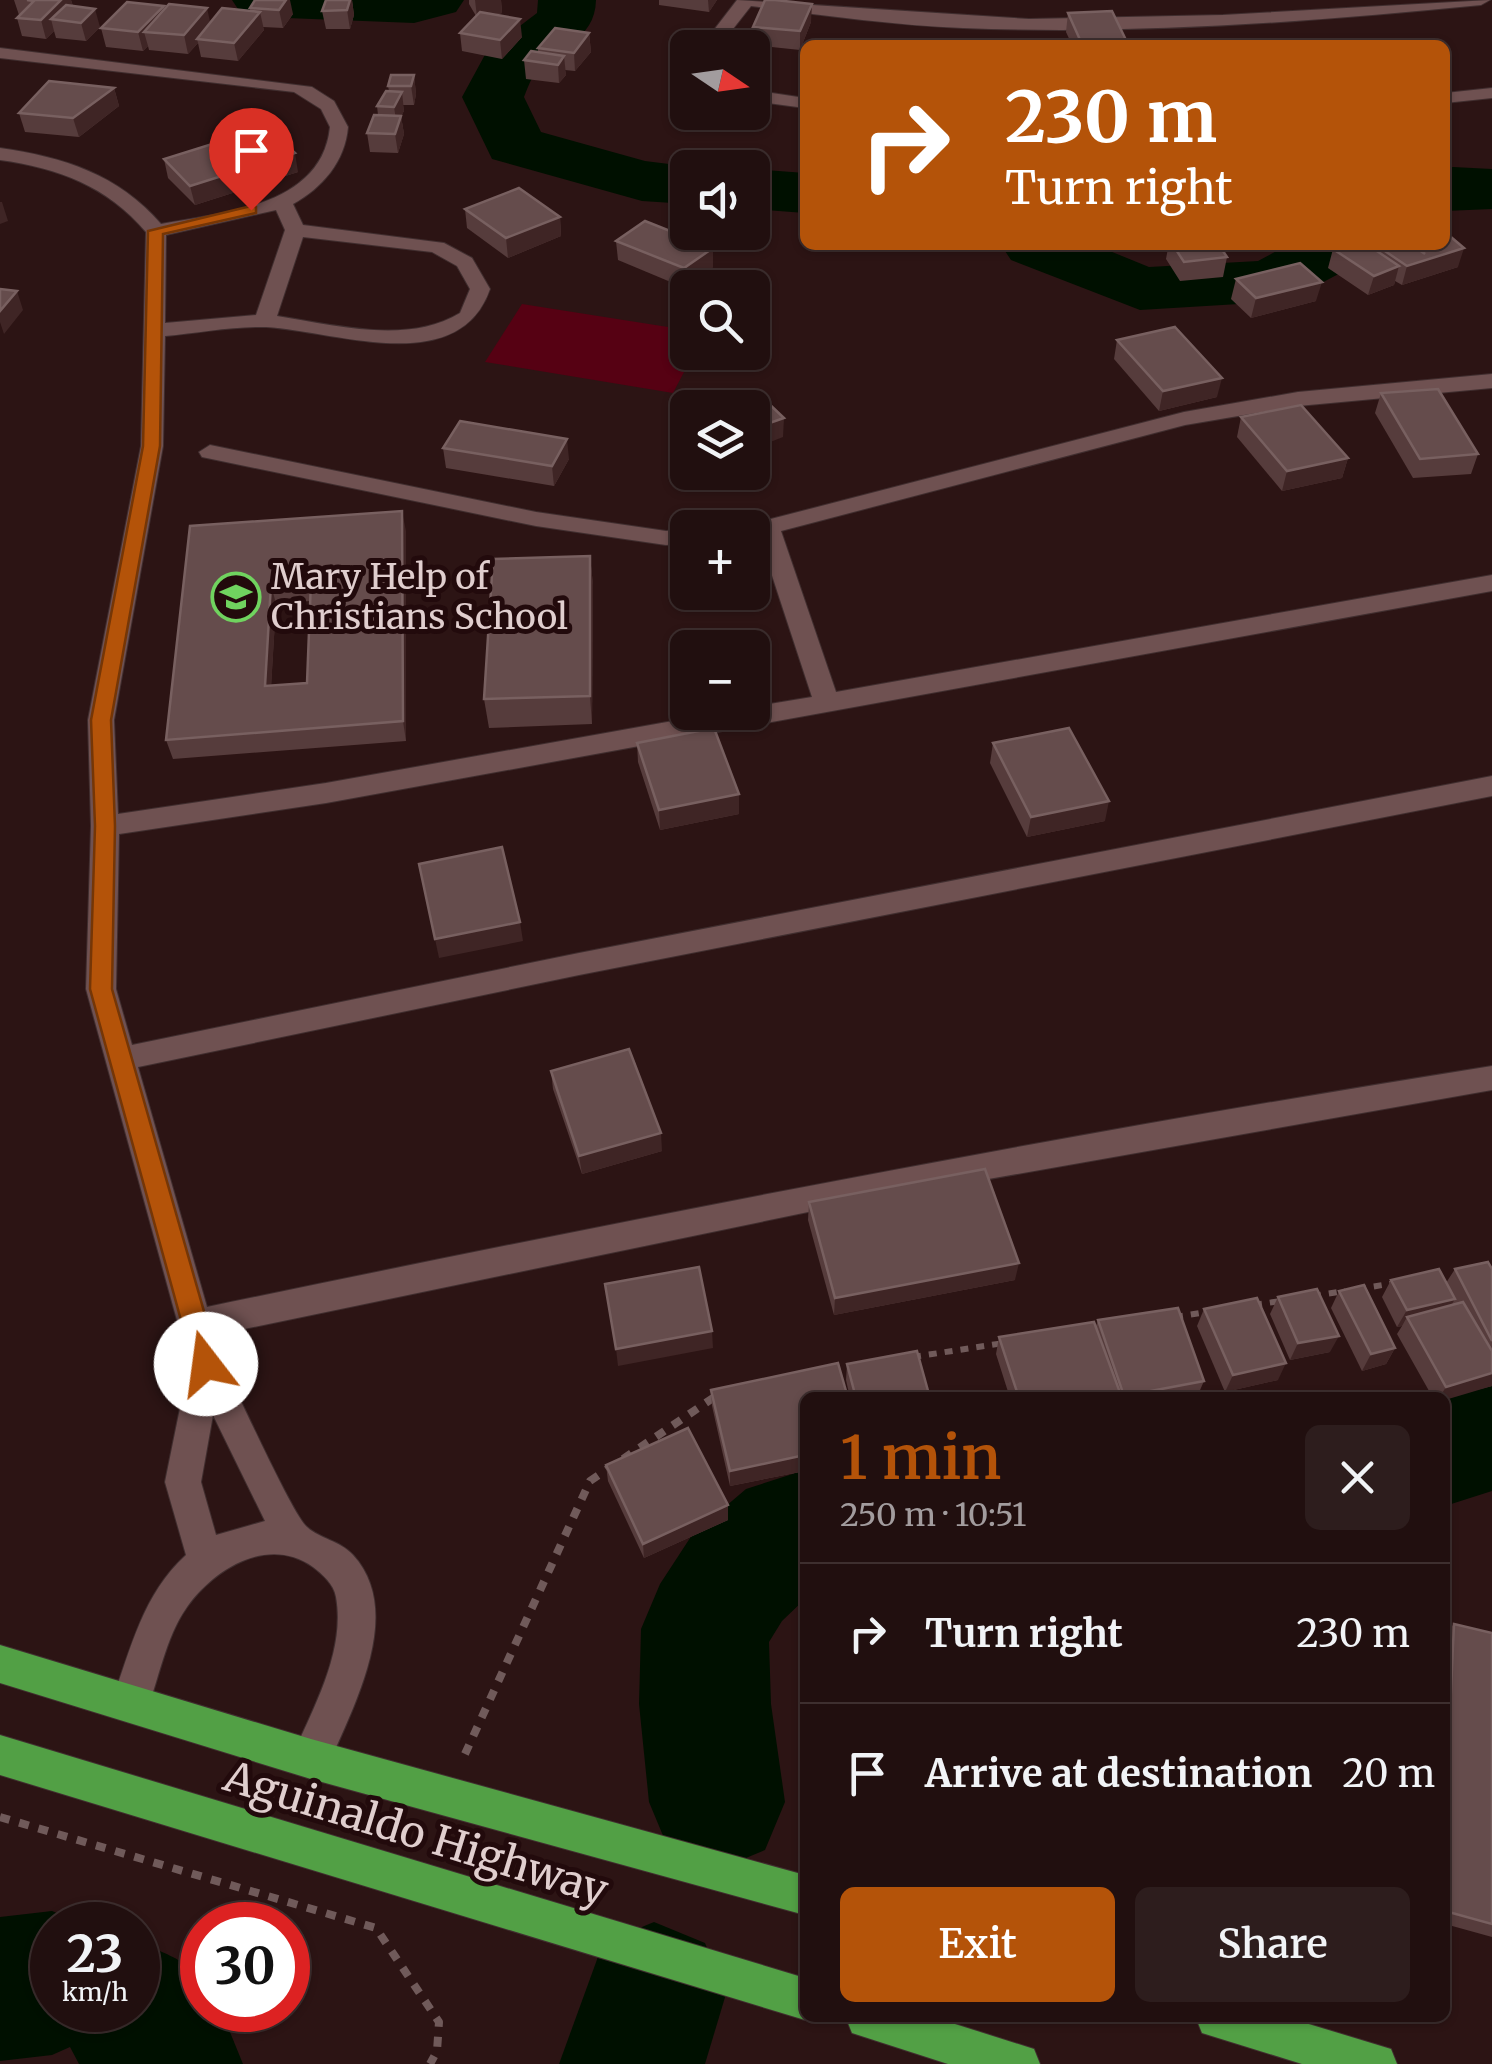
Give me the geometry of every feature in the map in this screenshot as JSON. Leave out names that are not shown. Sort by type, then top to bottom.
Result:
[{"type":"highway","name":"Aguinaldo Highway","points":[[0,1664],[311,1759],[800,1894]]},
{"type":"highway","name":"Aguinaldo Highway","points":[[0,1754],[800,1997]]},
{"type":"highway","points":[[879,2022],[1011,2063]]},
{"type":"highway","points":[[1231,2022],[1376,2064]]},
{"type":"street","points":[[723,30],[747,0],[874,16],[1054,23],[1389,8],[1481,0]]},
{"type":"street","points":[[0,52],[298,87],[322,98],[340,129],[337,144],[307,191],[283,204],[156,231]]},
{"type":"street","points":[[1450,97],[1492,93]]},
{"type":"street","points":[[770,97],[800,102]]},
{"type":"street","points":[[0,154],[40,158],[115,188],[156,231],[152,446],[101,720],[105,826],[101,989],[206,1364],[292,1537]]},
{"type":"street","points":[[265,321],[295,230],[283,204]]},
{"type":"street","points":[[156,330],[265,321],[390,336],[436,334],[468,317],[480,289],[466,262],[438,247],[295,230]]},
{"type":"street","points":[[770,528],[1184,419],[1298,399],[1492,381]]},
{"type":"street","points":[[210,452],[536,519],[670,538]]},
{"type":"street","points":[[770,554],[826,701]]},
{"type":"street","points":[[105,826],[326,792],[1492,583]]},
{"type":"street","points":[[121,1059],[599,960],[1492,786]]},
{"type":"street","points":[[195,1324],[572,1244],[1314,1106],[1492,1078]]},
{"type":"street","points":[[206,1364],[183,1482],[206,1559]]},
{"type":"street","points":[[131,1701],[172,1596],[206,1559],[249,1538],[292,1537],[335,1559],[356,1595],[352,1652],[311,1759]]},
{"type":"path","points":[[1238,1307],[1414,1280]]},
{"type":"path","points":[[1160,1319],[1219,1310]]},
{"type":"path","points":[[907,1358],[1024,1340]]},
{"type":"path","points":[[445,1796],[590,1481],[732,1386]]},
{"type":"path","points":[[0,1817],[376,1928],[439,2022],[437,2051],[430,2064]]},
{"type":"shaded area","points":[[522,304],[670,327],[670,370],[685,370],[670,393],[485,362]]},
{"type":"building","points":[[27,0],[61,0],[41,20],[17,18],[34,1]]},
{"type":"building","points":[[255,0],[286,0],[279,10],[250,8]]},
{"type":"building","points":[[326,0],[350,0],[347,10],[322,11]]},
{"type":"building","points":[[765,0],[812,4],[800,31],[753,27]]},
{"type":"building","points":[[127,2],[164,6],[138,32],[101,28]]},
{"type":"building","points":[[169,4],[207,8],[184,35],[144,32]]},
{"type":"building","points":[[66,5],[95,9],[81,23],[51,19]]},
{"type":"building","points":[[222,8],[260,12],[234,43],[197,39]]},
{"type":"building","points":[[1112,11],[1126,40],[1080,40],[1068,13]]},
{"type":"building","points":[[480,12],[520,19],[500,40],[460,33]]},
{"type":"building","points":[[555,28],[589,33],[574,53],[538,48]]},
{"type":"building","points":[[531,51],[564,56],[558,65],[524,60]]},
{"type":"building","points":[[391,75],[414,75],[411,86],[388,86]]},
{"type":"building","points":[[49,81],[114,88],[73,118],[19,113]]},
{"type":"building","points":[[386,91],[402,92],[394,107],[377,106]]},
{"type":"building","points":[[374,115],[401,116],[395,134],[367,133]]},
{"type":"building","points":[[267,127],[295,153],[190,186],[164,159]]},
{"type":"building","points":[[519,188],[560,217],[506,238],[465,209]]},
{"type":"building","points":[[645,221],[670,231],[670,250],[710,250],[684,268],[616,241]]},
{"type":"building","points":[[1450,236],[1464,248],[1407,266],[1383,250],[1419,250],[1425,254],[1421,250],[1450,250]]},
{"type":"building","points":[[1176,250],[1222,250],[1227,257],[1184,262]]},
{"type":"building","points":[[1335,250],[1375,250],[1399,266],[1374,276]]},
{"type":"building","points":[[1300,263],[1322,282],[1256,298],[1236,279]]},
{"type":"building","points":[[0,289],[17,291],[0,311]]},
{"type":"building","points":[[1175,327],[1222,378],[1163,391],[1117,340]]},
{"type":"building","points":[[1438,389],[1478,454],[1420,459],[1381,393]]},
{"type":"building","points":[[770,405],[784,418],[770,423]]},
{"type":"building","points":[[1301,405],[1348,458],[1287,471],[1241,417]]},
{"type":"building","points":[[460,421],[567,439],[552,466],[443,448]]},
{"type":"building","points":[[402,511],[403,721],[166,740],[190,526]],"holes":[[[311,581],[307,683],[265,686],[271,584]]]},
{"type":"building","points":[[590,556],[590,696],[484,699],[493,559]]},
{"type":"building","points":[[1069,728],[1109,801],[1031,817],[993,743]]},
{"type":"building","points":[[715,730],[739,794],[659,810],[637,743]]},
{"type":"building","points":[[502,847],[520,922],[435,939],[419,864]]},
{"type":"building","points":[[629,1049],[661,1133],[579,1156],[551,1071]]},
{"type":"building","points":[[985,1169],[1019,1263],[835,1298],[809,1202]]},
{"type":"building","points":[[1488,1262],[1492,1269],[1492,1341],[1455,1269]]},
{"type":"building","points":[[699,1267],[712,1331],[616,1349],[605,1284]]},
{"type":"building","points":[[1439,1269],[1455,1299],[1407,1310],[1391,1280]]},
{"type":"building","points":[[1364,1285],[1395,1348],[1371,1354],[1339,1291]]},
{"type":"building","points":[[1317,1289],[1339,1336],[1298,1343],[1278,1297]]},
{"type":"building","points":[[1257,1298],[1286,1363],[1233,1375],[1204,1309]]},
{"type":"building","points":[[1463,1302],[1492,1351],[1492,1373],[1446,1387],[1407,1317]]},
{"type":"building","points":[[1178,1308],[1204,1381],[1145,1392],[1123,1392],[1098,1320]]},
{"type":"building","points":[[1094,1322],[1120,1392],[1017,1392],[999,1337]]},
{"type":"building","points":[[917,1351],[928,1392],[854,1392],[847,1364]]},
{"type":"building","points":[[838,1363],[846,1392],[800,1392],[800,1456],[730,1471],[711,1390]]},
{"type":"building","points":[[688,1428],[728,1505],[643,1544],[606,1465]]},
{"type":"building","points":[[1454,1624],[1492,1633],[1492,1924],[1450,1912]]},
{"type":"waterway","points":[[261,0],[414,5],[435,0]]},
{"type":"waterway","points":[[567,0],[566,19],[509,64],[493,97],[515,145],[642,181],[670,183]]},
{"type":"waterway","points":[[1450,188],[1492,189]]},
{"type":"waterway","points":[[770,190],[800,193]]},
{"type":"waterway","points":[[1047,250],[1140,289],[1272,281],[1331,250]]},
{"type":"waterway","points":[[1450,1449],[1492,1436]]},
{"type":"waterway","points":[[717,1802],[705,1704],[705,1629],[737,1578],[790,1531],[800,1530]]},
{"type":"waterway","points":[[0,1989],[30,1986]]},
{"type":"waterway","points":[[632,2064],[654,1994]]},
{"type":"waterway","points":[[149,2032],[170,2064]]},
{"type":"place","name":"Mary Help of Christians School","points":[[236,597]]},
{"type":"route","points":[[206,1364],[101,989],[105,826],[101,720],[152,446],[156,231],[251,210]]}]
